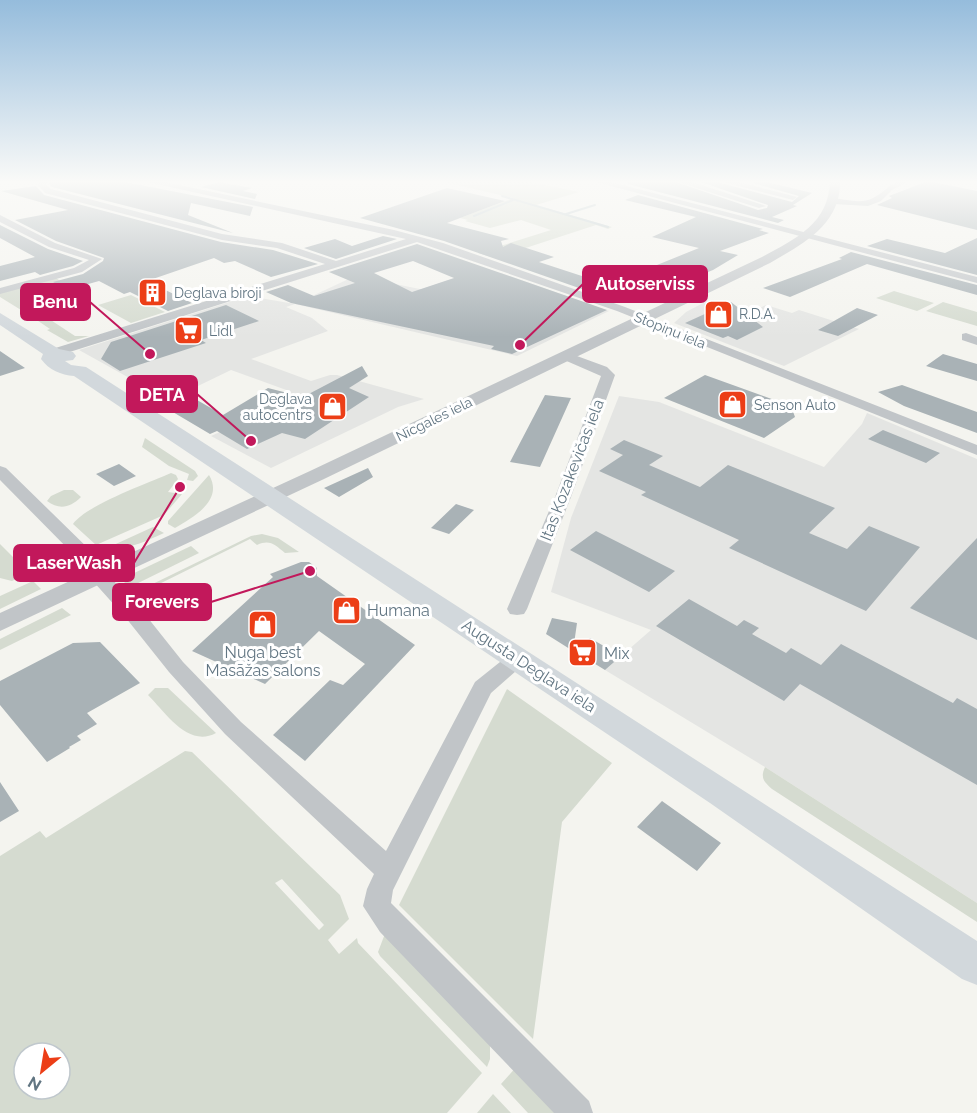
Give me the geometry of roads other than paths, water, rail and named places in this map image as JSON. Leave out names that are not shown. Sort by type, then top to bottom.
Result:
[{"type":"main road","name":"Augusta Deglava iela","points":[[0,318],[52,353],[50,359],[62,367],[79,370],[712,786],[977,965]]},
{"type":"street","points":[[0,291],[78,270],[97,259],[52,245],[28,233]]},
{"type":"street","points":[[207,233],[279,245],[335,264]]},
{"type":"street","name":"Stopiņu iela","points":[[394,233],[418,238],[643,319],[977,450]]},
{"type":"street","points":[[798,233],[977,280]]},
{"type":"street","name":"Nīcgales iela","points":[[0,623],[766,260],[808,233]]},
{"type":"street","points":[[52,353],[418,238]]},
{"type":"street","name":"Itas Kozakevičas iela","points":[[517,609],[563,497],[608,375],[602,369],[566,356]]},
{"type":"street","points":[[0,471],[90,560],[99,576],[133,613],[176,668],[233,728],[389,872]]},
{"type":"street","points":[[517,658],[483,688],[380,889],[377,906],[390,923],[577,1113]]},
{"type":"place","name":"Deglava biroji","points":[[153,293]]},
{"type":"place","name":"R.D.A.","points":[[718,314]]},
{"type":"place","name":"Lidl","points":[[188,331]]},
{"type":"place","name":"Autoserviss","points":[[520,345]]},
{"type":"place","name":"Benu","points":[[150,354]]},
{"type":"place","name":"Senson Auto","points":[[733,405]]},
{"type":"place","name":"Deglava autocentrs","points":[[333,407]]},
{"type":"place","name":"DETA","points":[[251,441]]},
{"type":"place","name":"LaserWash","points":[[180,487]]},
{"type":"place","name":"Forevers","points":[[310,571]]},
{"type":"place","name":"Humana","points":[[346,610]]},
{"type":"place","name":"Nuga best Masāžas salons","points":[[263,624]]},
{"type":"place","name":"Mix","points":[[583,653]]}]
